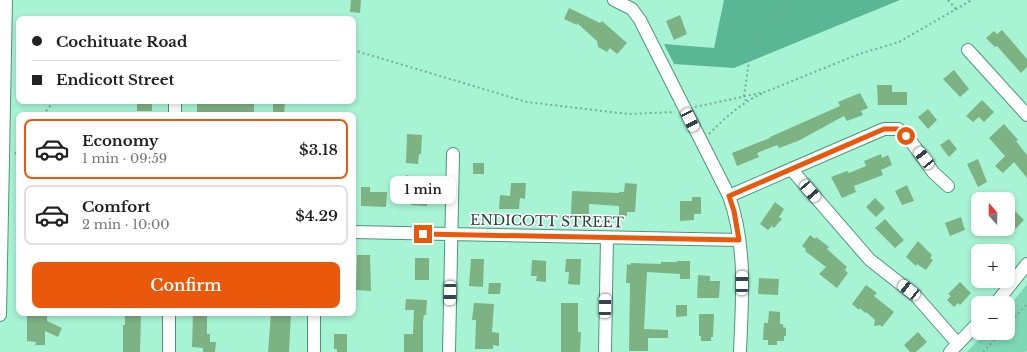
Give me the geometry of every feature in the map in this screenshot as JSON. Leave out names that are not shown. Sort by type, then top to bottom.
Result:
[{"type":"street","points":[[0,315],[6,0]]},
{"type":"street","points":[[618,1],[632,9],[640,20],[729,196],[734,211],[742,269],[740,352]]},
{"type":"street","points":[[968,50],[1027,115]]},
{"type":"street","points":[[729,196],[884,129],[891,128],[898,129],[906,136],[933,172],[948,186]]},
{"type":"street","points":[[449,352],[453,154]]},
{"type":"street","points":[[791,169],[870,260],[916,296],[954,348],[971,330]]},
{"type":"street","name":"ENDICOTT STREET","points":[[356,232],[739,240]]},
{"type":"street","points":[[604,352],[606,238]]},
{"type":"street","points":[[1002,296],[1027,264]]},
{"type":"street","points":[[169,316],[169,352]]},
{"type":"street","points":[[314,316],[314,352]]},
{"type":"path","points":[[746,101],[744,96],[749,61],[759,38],[768,23],[788,0]]},
{"type":"path","points":[[948,0],[956,9]]},
{"type":"path","points":[[701,142],[732,110],[746,101],[859,54],[899,42],[972,0]]},
{"type":"path","points":[[356,51],[527,102],[628,114],[669,113],[765,92]]},
{"type":"path","points":[[45,112],[52,104]]},
{"type":"path","points":[[1015,317],[1027,304]]},
{"type":"path","points":[[983,352],[994,340]]},
{"type":"green space","points":[[724,0],[900,0],[734,68],[674,64],[664,44],[714,48]]},
{"type":"green space","points":[[1027,284],[1027,350],[1025,352],[967,352],[978,340],[1015,340],[1015,299]]},
{"type":"building","points":[[351,0],[361,0],[360,13],[350,12]]},
{"type":"building","points":[[569,8],[600,23],[602,21],[627,43],[617,54],[610,48],[607,52],[598,47],[597,41],[577,23],[577,25],[564,19]]},
{"type":"building","points":[[680,15],[687,34],[674,40],[666,21]]},
{"type":"building","points":[[1002,30],[1027,59],[1027,67],[1021,73],[997,46],[995,47],[986,38],[994,31],[997,34]]},
{"type":"building","points":[[954,70],[969,89],[960,97],[943,79]]},
{"type":"building","points":[[877,85],[892,85],[892,92],[907,92],[907,105],[878,105]]},
{"type":"building","points":[[860,93],[868,108],[861,111],[863,115],[847,121],[844,116],[798,141],[779,148],[777,145],[757,153],[759,157],[737,166],[732,153],[770,138],[840,106],[838,102]]},
{"type":"building","points":[[982,100],[994,112],[984,122],[979,117],[973,122],[966,116]]},
{"type":"building","points":[[137,104],[152,104],[152,111],[137,111]]},
{"type":"building","points":[[197,104],[254,104],[254,112],[197,112]]},
{"type":"building","points":[[273,104],[285,104],[284,112],[273,112]]},
{"type":"building","points":[[928,109],[937,120],[928,129],[918,117]]},
{"type":"building","points":[[1004,124],[1018,140],[1016,141],[1027,155],[1027,178],[1014,162],[1003,173],[995,166],[1005,156],[989,138]]},
{"type":"building","points":[[407,134],[422,135],[421,154],[419,154],[418,164],[406,163]]},
{"type":"building","points":[[949,139],[957,149],[949,157],[940,145]]},
{"type":"building","points":[[881,154],[882,158],[888,155],[892,165],[881,170],[883,175],[854,186],[856,192],[842,198],[831,177],[847,171],[849,173],[866,166],[864,161]]},
{"type":"building","points":[[978,159],[987,182],[978,187],[967,164]]},
{"type":"building","points":[[473,163],[484,163],[484,174],[473,174]]},
{"type":"building","points":[[408,175],[410,180],[429,181],[428,191],[430,191],[427,206],[411,205],[413,187],[396,193],[392,181]]},
{"type":"building","points":[[511,183],[526,183],[525,199],[520,198],[519,209],[499,209],[500,195],[510,196]]},
{"type":"building","points":[[625,183],[637,184],[635,212],[627,212],[627,216],[619,215],[619,206],[589,204],[589,214],[571,214],[572,191],[619,193],[624,192]]},
{"type":"building","points":[[907,185],[914,201],[902,205],[895,191]]},
{"type":"building","points":[[361,187],[370,187],[370,192],[387,192],[386,207],[361,206]]},
{"type":"building","points":[[692,197],[701,197],[701,214],[694,214],[694,220],[680,221],[680,201],[692,201]]},
{"type":"building","points":[[875,198],[885,208],[876,217],[866,207]]},
{"type":"building","points":[[775,202],[784,209],[779,217],[782,219],[774,228],[772,226],[768,230],[760,224]]},
{"type":"building","points":[[1015,211],[1024,220],[1015,230]]},
{"type":"building","points":[[961,217],[965,230],[950,236],[945,223]]},
{"type":"building","points":[[885,219],[904,240],[895,248],[875,228]]},
{"type":"building","points":[[810,235],[815,239],[816,237],[829,247],[827,249],[847,267],[845,270],[848,273],[837,288],[819,274],[826,267],[805,251],[806,249],[802,246]]},
{"type":"building","points":[[918,241],[932,255],[930,258],[933,260],[926,270],[917,264],[916,266],[906,257]]},
{"type":"building","points":[[357,255],[370,255],[371,291],[356,290]]},
{"type":"building","points":[[415,258],[429,258],[429,280],[415,280]]},
{"type":"building","points":[[471,259],[484,259],[483,287],[469,286]]},
{"type":"building","points":[[566,259],[581,259],[580,285],[568,284],[569,272],[565,272]]},
{"type":"building","points":[[532,260],[546,261],[546,282],[536,281],[537,276],[531,276]]},
{"type":"building","points":[[690,261],[690,279],[680,279],[680,274],[647,272],[644,329],[668,330],[668,338],[648,338],[648,351],[629,351],[630,283],[626,283],[627,264],[661,264],[661,262]]},
{"type":"building","points":[[698,275],[710,276],[710,281],[720,281],[719,298],[697,298]]},
{"type":"building","points":[[759,278],[779,279],[778,295],[758,294]]},
{"type":"building","points":[[960,282],[971,293],[960,305],[958,303],[954,307],[947,300],[951,296],[948,294]]},
{"type":"building","points":[[489,283],[501,283],[500,294],[488,294]]},
{"type":"building","points":[[866,285],[877,293],[874,296],[894,312],[882,327],[880,325],[874,326],[875,320],[866,312],[865,313],[860,308],[859,310],[852,304]]},
{"type":"building","points":[[406,299],[427,300],[426,315],[424,315],[423,321],[423,352],[404,352],[404,334],[413,334],[414,310],[405,310]]},
{"type":"building","points":[[474,303],[494,304],[492,332],[499,333],[499,346],[493,345],[493,349],[475,349],[476,320],[472,320]]},
{"type":"building","points":[[561,303],[578,303],[578,332],[581,332],[580,352],[561,352]]},
{"type":"building","points":[[676,305],[687,305],[687,316],[676,317]]},
{"type":"building","points":[[769,311],[780,312],[780,324],[783,324],[783,327],[786,328],[786,336],[784,336],[784,341],[777,341],[777,345],[768,345],[768,340],[763,340],[764,323],[768,323]]},
{"type":"building","points":[[699,314],[714,314],[713,337],[711,337],[711,341],[701,341],[701,336],[699,336]]},
{"type":"building","points":[[27,316],[47,316],[47,321],[62,328],[58,337],[45,331],[45,345],[35,345],[36,342],[27,341]]},
{"type":"building","points":[[125,316],[141,316],[140,352],[123,352],[123,325],[125,325]]},
{"type":"building","points":[[193,316],[207,316],[207,334],[210,334],[210,342],[216,342],[215,352],[203,352],[203,348],[192,347]]},
{"type":"building","points":[[271,316],[291,316],[289,352],[268,352]]},
{"type":"building","points":[[918,332],[927,342],[916,352],[910,352],[904,345]]},
{"type":"building","points":[[334,334],[347,334],[347,352],[337,352],[337,349],[334,349]]},
{"type":"route","points":[[423,234],[739,240],[734,211],[729,196],[884,129],[898,129],[906,136]]}]
